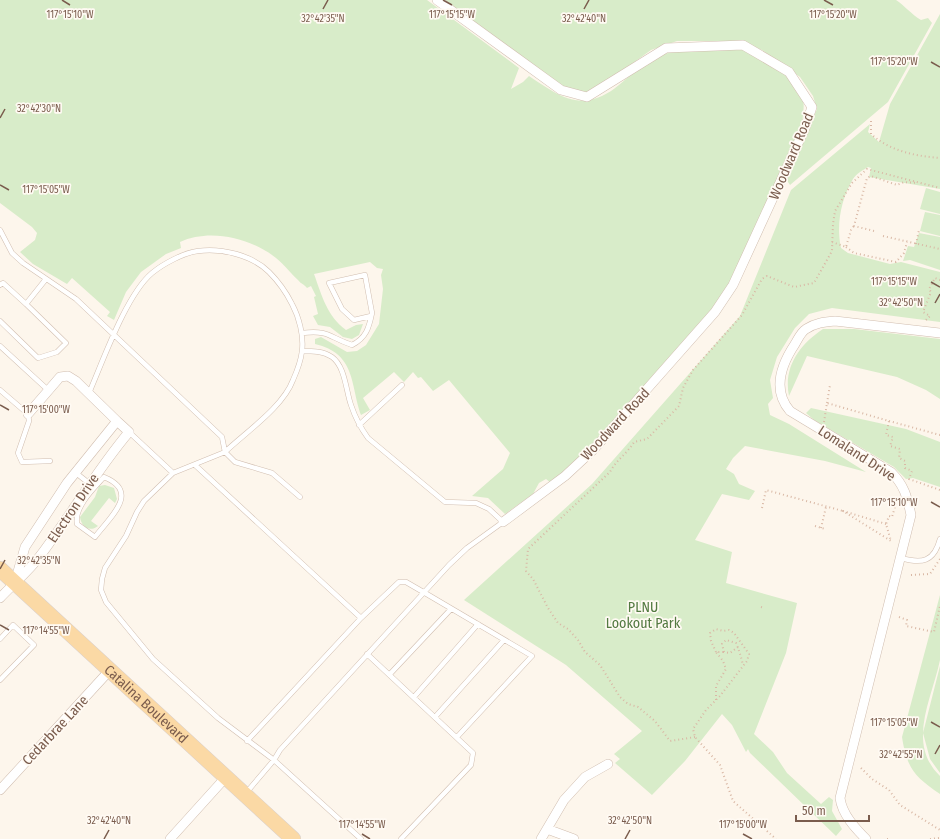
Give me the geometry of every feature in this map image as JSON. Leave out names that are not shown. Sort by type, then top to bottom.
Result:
[{"type":"main road","name":"Catalina Boulevard","points":[[0,569],[293,839]]},
{"type":"street","name":"Woodward Road","points":[[438,0],[561,90],[587,97],[666,48],[743,45],[789,72],[812,107],[805,128],[733,285],[715,312],[594,449],[565,476],[503,522]]},
{"type":"street","name":"Lomaland Drive","points":[[866,839],[855,828],[841,805],[840,798],[911,515],[906,491],[900,481],[891,472],[790,411],[783,404],[779,391],[781,369],[804,330],[819,322],[835,321],[940,333]]},
{"type":"street","points":[[28,414],[60,377],[68,376],[76,381],[129,432]]},
{"type":"street","name":"Electron Drive","points":[[15,582],[25,547],[67,483],[117,421]]},
{"type":"street","name":"Electron Drive","points":[[0,598],[39,558],[92,486],[104,462],[129,432]]},
{"type":"street","name":"Cedarbrae Lane","points":[[0,790],[110,670]]},
{"type":"street","points":[[541,839],[564,800],[585,778],[608,764]]},
{"type":"street","points":[[170,839],[226,777]]},
{"type":"street","points":[[547,830],[574,839]]},
{"type":"lane","points":[[1,234],[12,252],[23,264],[76,299],[222,437],[225,452],[235,462],[272,473],[300,497]]},
{"type":"lane","points":[[89,393],[114,335],[135,294],[152,273],[173,260],[197,251],[222,251],[247,258],[268,271],[284,290],[295,310],[302,333],[302,351],[293,381],[280,402],[225,452],[195,466],[173,473],[144,501],[126,536],[105,568],[102,579],[102,590],[106,602],[114,614],[153,659],[218,718],[274,760],[360,839]]},
{"type":"lane","points":[[302,333],[318,331],[330,334],[339,340],[352,345],[361,340],[369,327],[371,316],[365,275],[329,283],[342,310],[354,320],[371,316]]},
{"type":"lane","points":[[26,304],[46,279]]},
{"type":"lane","points":[[0,285],[3,283],[66,343],[57,352],[38,358],[0,320]]},
{"type":"lane","points":[[0,346],[48,390]]},
{"type":"lane","points":[[245,795],[274,760],[280,750],[466,548],[503,522],[489,509],[476,503],[445,502],[368,438],[359,425],[350,404],[344,374],[333,358],[318,352],[302,351]]},
{"type":"lane","points":[[359,425],[402,385]]},
{"type":"lane","points":[[0,390],[28,414],[29,421],[18,453],[22,462],[50,461]]},
{"type":"lane","points":[[129,432],[173,473]]},
{"type":"lane","points":[[195,466],[361,618]]},
{"type":"lane","points":[[76,473],[92,486]]},
{"type":"lane","points":[[104,477],[119,485],[122,493],[122,502],[95,537],[77,524],[76,515],[92,486],[104,477]]},
{"type":"lane","points":[[901,558],[912,561],[923,560],[932,556],[938,548],[940,539]]},
{"type":"lane","points":[[247,741],[361,618],[399,582],[406,582],[532,656],[457,738]]},
{"type":"lane","points":[[390,674],[451,609]]},
{"type":"lane","points":[[414,697],[478,624]]},
{"type":"lane","points":[[0,639],[13,625],[34,645],[0,680]]},
{"type":"lane","points":[[435,717],[504,640]]},
{"type":"lane","points":[[367,654],[474,753],[471,765],[401,839]]},
{"type":"path","points":[[871,120],[871,134],[882,144],[917,156],[940,158]]},
{"type":"path","points":[[696,737],[670,741],[655,720],[638,707],[628,704],[620,697],[600,665],[585,652],[578,640],[568,629],[558,623],[548,608],[533,579],[526,571],[528,549],[610,472],[614,464],[624,457],[634,442],[647,439],[679,406],[683,388],[693,370],[742,315],[762,279],[767,276],[794,287],[814,283],[832,251],[835,211],[852,183],[868,169],[940,188]]},
{"type":"path","points":[[846,247],[851,230],[854,226],[867,178],[871,176],[897,185],[904,182],[924,184]]},
{"type":"path","points":[[854,226],[874,230]]},
{"type":"path","points":[[916,244],[919,230]]},
{"type":"path","points":[[883,236],[940,249]]},
{"type":"path","points":[[832,242],[846,247],[854,253],[896,262],[904,253],[907,242]]},
{"type":"path","points":[[926,320],[930,316],[923,312],[931,292],[929,289],[935,278],[940,280]]},
{"type":"path","points":[[823,425],[830,385]]},
{"type":"path","points":[[827,403],[940,435]]},
{"type":"path","points":[[889,421],[886,435],[893,437],[890,446],[900,450],[899,458],[906,461],[905,468],[912,471],[909,479],[940,490]]},
{"type":"path","points":[[762,508],[766,490],[886,524]]},
{"type":"path","points":[[843,511],[890,541],[886,524],[889,516],[892,517],[897,500]]},
{"type":"path","points":[[821,528],[826,507]]},
{"type":"path","points":[[815,526],[825,530]]},
{"type":"path","points":[[911,575],[930,574],[940,559]]},
{"type":"path","points":[[899,617],[907,620],[906,626],[934,632],[940,606]]},
{"type":"path","points":[[716,700],[716,686],[726,669],[711,641],[710,633],[716,629],[723,631],[729,630],[734,633],[749,654],[747,661],[716,700],[706,710],[693,729],[696,737],[720,765],[733,801],[776,839]]},
{"type":"path","points":[[724,652],[722,644],[726,640],[736,643],[743,665]]},
{"type":"path","points":[[716,652],[730,653],[738,647]]},
{"type":"path","points":[[861,768],[872,779],[889,790],[900,805],[940,830]]},
{"type":"path","points":[[930,839],[940,838]]},
{"type":"green space","points":[[0,0],[427,0],[519,68],[511,89],[523,82],[529,76],[557,94],[581,101],[598,98],[607,94],[644,64],[661,55],[699,48],[726,47],[747,51],[756,55],[789,76],[804,103],[802,127],[722,298],[579,461],[551,483],[546,479],[539,483],[533,494],[505,514],[488,498],[472,496],[503,469],[510,453],[449,380],[433,391],[421,377],[418,378],[413,372],[404,382],[394,372],[363,398],[370,410],[361,415],[349,371],[345,362],[338,355],[328,349],[315,344],[315,339],[321,337],[347,352],[357,351],[366,345],[379,324],[383,289],[381,275],[383,269],[377,268],[370,262],[314,274],[326,305],[339,324],[346,330],[356,325],[363,324],[359,335],[352,339],[343,337],[330,327],[318,325],[313,316],[318,314],[314,297],[316,296],[311,286],[307,288],[279,261],[266,251],[243,240],[230,237],[204,236],[180,242],[181,248],[166,254],[141,272],[126,292],[114,320],[107,316],[110,312],[72,278],[67,284],[33,264],[20,252],[35,240],[37,233],[32,227],[0,203]]},
{"type":"green space","points":[[442,0],[896,0],[921,20],[928,18],[932,23],[888,102],[790,185],[786,179],[817,109],[813,96],[800,77],[762,50],[736,41],[677,41],[651,50],[611,79],[587,93],[561,86]]},
{"type":"green space","name":"PLNU Lookout Park","points":[[940,14],[940,189],[869,177],[871,168],[868,167],[856,175],[845,195],[839,221],[839,230],[841,248],[848,253],[890,264],[901,262],[940,272],[940,322],[832,308],[809,314],[795,328],[777,357],[770,380],[773,398],[768,404],[770,415],[789,424],[866,472],[825,461],[745,446],[733,458],[726,469],[734,474],[739,484],[755,491],[749,500],[722,494],[695,540],[732,552],[726,583],[797,603],[786,653],[754,734],[773,752],[787,773],[821,804],[829,797],[833,800],[832,811],[842,829],[836,836],[750,753],[748,749],[746,752],[732,725],[722,714],[685,761],[652,795],[615,763],[620,759],[614,754],[642,731],[566,665],[464,600],[592,484],[740,316],[791,190],[870,124],[868,132],[879,142],[890,104]]},
{"type":"green space","points":[[926,188],[940,192],[940,214],[920,209]]},
{"type":"green space","points":[[925,212],[940,215],[940,236],[920,231]]},
{"type":"green space","points":[[919,233],[940,237],[940,270],[910,260],[903,261],[908,246],[914,247]]},
{"type":"green space","points":[[823,329],[854,329],[940,339],[940,399],[926,390],[897,377],[807,356],[789,396],[789,375],[795,357],[807,342]]},
{"type":"green space","points":[[811,408],[906,429],[940,442],[940,487],[913,478],[906,479],[894,467],[814,420],[806,413]]},
{"type":"green space","points":[[105,485],[114,488],[117,499],[115,503],[109,498],[91,521],[98,526],[92,529],[86,528],[80,517],[95,497],[99,486]]},
{"type":"green space","points":[[940,595],[940,660],[924,720],[923,735],[925,749],[930,763],[940,776],[940,794],[918,777],[910,765],[902,737]]},
{"type":"green space","points":[[940,666],[940,773],[930,759],[923,733]]}]
